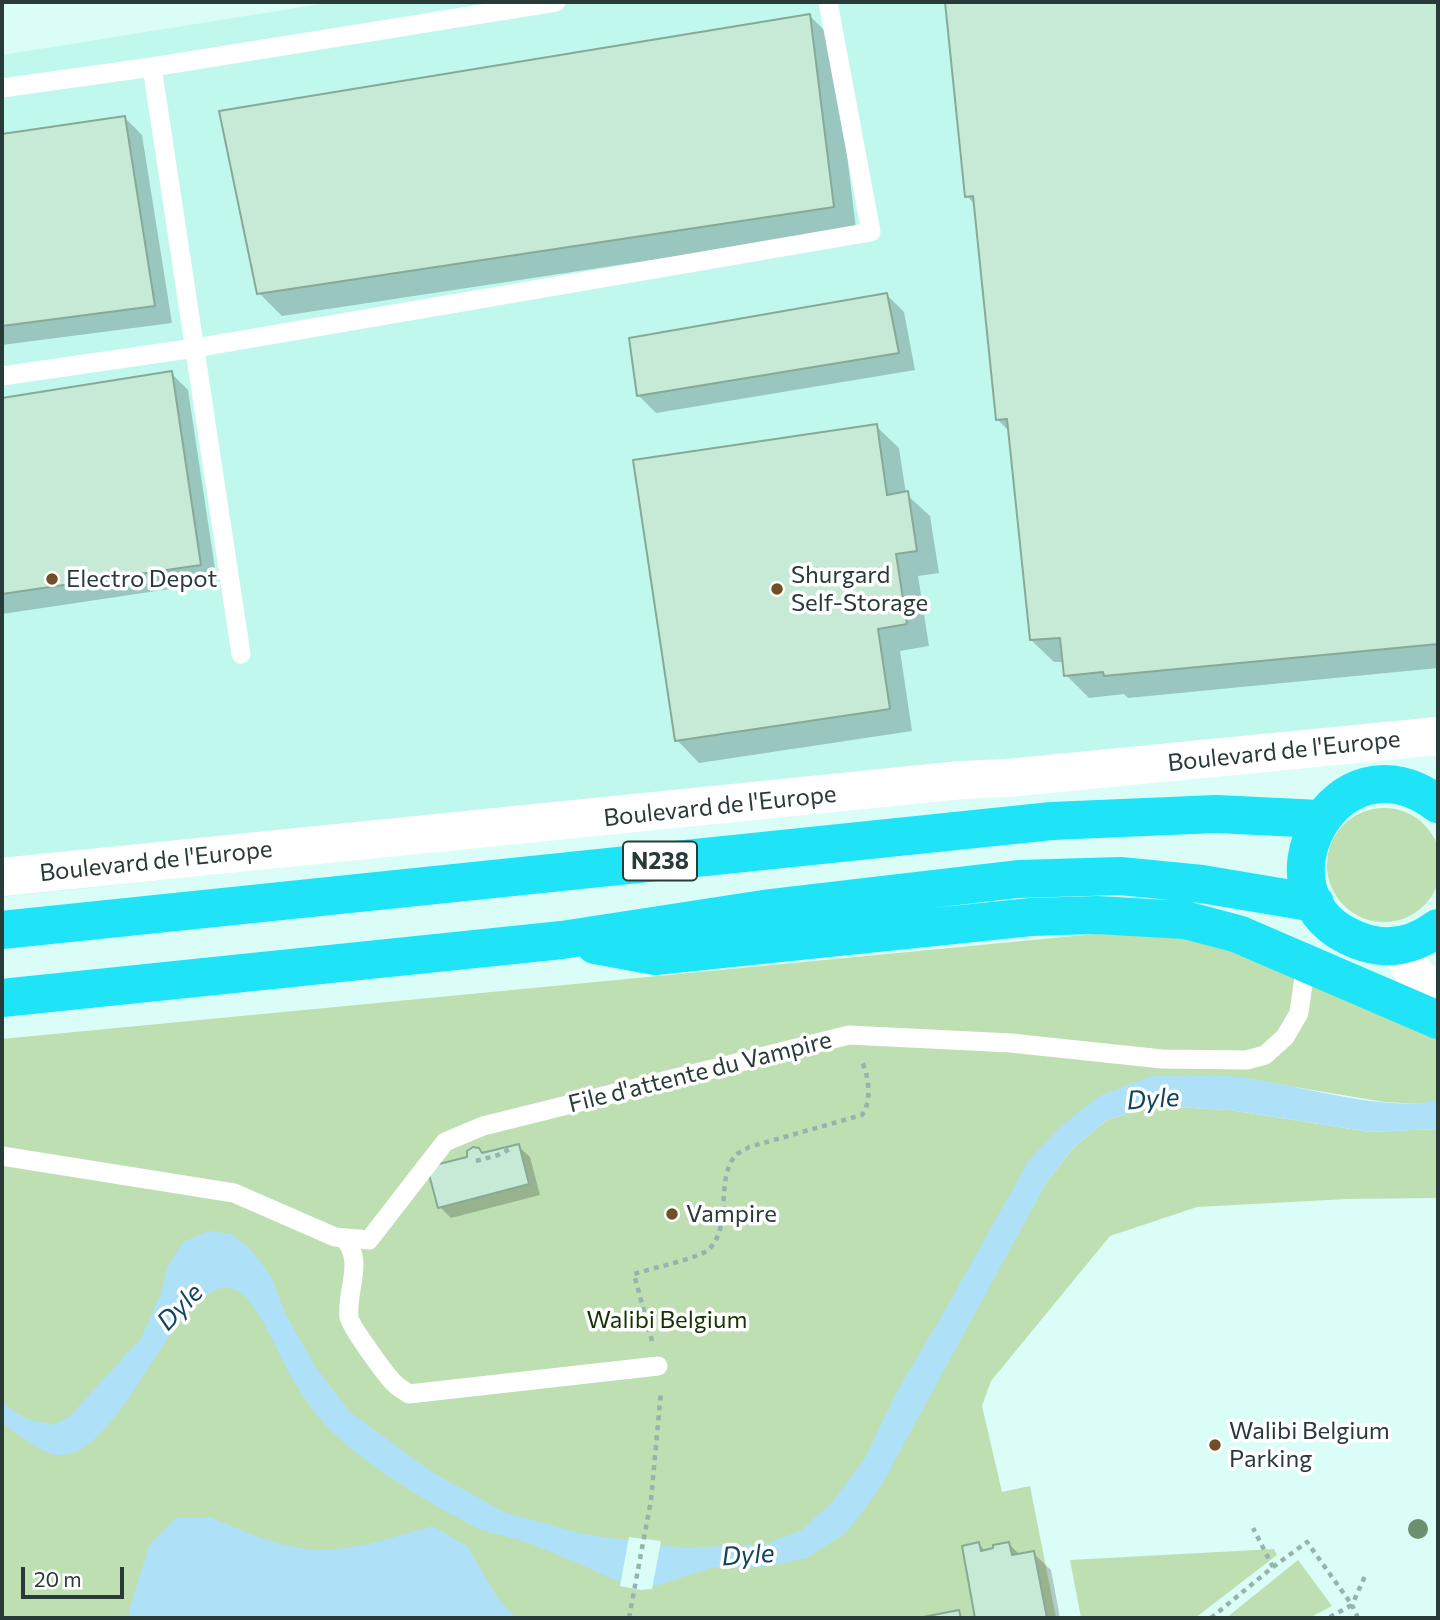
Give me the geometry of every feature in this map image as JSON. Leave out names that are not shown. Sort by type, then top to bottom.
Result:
[{"type":"highway","name":"Boulevard de l'Europe","points":[[1438,804],[1412,789],[1378,785],[1345,796],[1320,819],[1308,846],[1306,860],[1309,889],[1315,903],[1330,923],[1350,937],[1381,947],[1398,946],[1420,940],[1438,928]]},
{"type":"highway","name":"Boulevard de l'Europe","points":[[2,930],[1052,821],[1216,814],[1320,819]]},
{"type":"highway","points":[[2,998],[562,940],[770,908],[1018,879],[1120,876],[1202,884],[1315,903]]},
{"type":"highway","points":[[562,940],[655,956],[1031,917],[1097,915],[1185,920],[1238,934],[1438,1020]]},
{"type":"street","name":"Boulevard de l'Europe","points":[[2,877],[961,780],[1008,778],[1438,736]]},
{"type":"street","points":[[1398,946],[1413,972],[1438,996]]},
{"type":"lane","points":[[2,88],[152,67],[556,2]]},
{"type":"lane","points":[[2,376],[195,348],[871,232],[828,2]]},
{"type":"lane","points":[[152,67],[240,654]]},
{"type":"lane","points":[[2,1156],[234,1193],[335,1237],[369,1240],[444,1142],[483,1126],[849,1035],[1012,1043],[1162,1059],[1247,1060],[1265,1055],[1285,1037],[1299,1013],[1306,962]]},
{"type":"lane","points":[[344,1238],[351,1247],[356,1268],[349,1295],[349,1320],[393,1383],[409,1394],[658,1366]]},
{"type":"path","name":"File d'attente du Vampire","points":[[634,1274],[707,1251],[718,1234],[725,1203],[727,1176],[735,1156],[748,1147],[862,1115],[866,1110],[868,1095],[866,1070],[857,1053]]},
{"type":"path","points":[[494,1150],[474,1155],[476,1161],[498,1156],[520,1144]]},
{"type":"path","points":[[471,1155],[474,1167]]},
{"type":"path","points":[[629,1617],[651,1500]]},
{"type":"path","points":[[1253,1528],[1273,1567]]},
{"type":"path","points":[[1211,1618],[1307,1542],[1352,1605],[1358,1618]]},
{"type":"path","points":[[1328,1618],[1352,1605],[1365,1576]]},
{"type":"shaded area","points":[[333,2],[1438,2],[1438,748],[2,897],[2,55]]},
{"type":"green space","points":[[1384,808],[1406,812],[1424,825],[1437,843],[1441,865],[1437,887],[1424,905],[1406,918],[1384,922],[1362,918],[1344,905],[1331,887],[1327,865],[1331,843],[1344,825],[1362,812]]},
{"type":"green space","name":"Walibi Belgium","points":[[1116,932],[1175,933],[1250,948],[1438,1030],[1438,1100],[1425,1104],[1384,1102],[1236,1077],[1061,1126],[996,1273],[1046,1183],[1073,1148],[1107,1120],[1154,1106],[1230,1110],[1370,1132],[1438,1129],[1438,1198],[1347,1199],[1197,1207],[1110,1236],[991,1381],[982,1406],[1002,1492],[1030,1486],[1056,1618],[2,1618],[2,1039]]},
{"type":"green space","points":[[1274,1549],[1277,1555],[1195,1618],[1081,1618],[1070,1560]]},
{"type":"green space","points":[[1298,1560],[1332,1606],[1309,1618],[1226,1618]]},
{"type":"water","name":"Dyle","points":[[1152,1076],[1238,1077],[1393,1103],[1438,1100],[1438,1129],[1370,1132],[1230,1110],[1154,1106],[1107,1120],[1073,1148],[1046,1183],[880,1488],[847,1532],[807,1558],[763,1567],[710,1568],[659,1585],[641,1587],[625,1584],[522,1541],[477,1528],[403,1486],[335,1435],[300,1391],[251,1304],[233,1289],[212,1291],[191,1308],[127,1401],[104,1429],[81,1449],[56,1455],[29,1442],[2,1423],[2,1403],[27,1419],[53,1425],[69,1417],[141,1338],[161,1293],[167,1267],[183,1242],[208,1231],[232,1234],[252,1251],[271,1276],[286,1315],[315,1366],[350,1412],[432,1472],[504,1512],[583,1534],[683,1548],[765,1544],[800,1531],[832,1502],[864,1460],[896,1393],[1029,1160],[1061,1126],[1101,1095]]},
{"type":"water","points":[[210,1517],[270,1541],[324,1550],[371,1543],[432,1526],[467,1546],[497,1597],[516,1618],[130,1618],[129,1610],[149,1546],[176,1518]]},
{"type":"pier","points":[[629,1537],[661,1541],[652,1589],[640,1590],[620,1586]]},
{"type":"building","points":[[945,2],[1438,2],[1438,644],[1104,676],[1103,672],[1064,676],[1060,638],[1030,640],[1007,419],[996,420],[973,196],[965,197]]},
{"type":"building","points":[[810,14],[834,207],[257,294],[219,111]]},
{"type":"building","points":[[125,116],[155,306],[2,326],[2,134]]},
{"type":"building","points":[[887,293],[899,353],[637,396],[629,338]]},
{"type":"building","points":[[172,371],[201,565],[2,594],[2,398]]},
{"type":"building","name":"Shurgard Self-Storage","points":[[877,424],[887,495],[908,491],[917,551],[896,554],[907,624],[878,629],[890,709],[675,741],[633,460]]},
{"type":"building","points":[[519,1144],[529,1184],[438,1208],[427,1167],[467,1157],[467,1151],[473,1147],[479,1148],[482,1153]]},
{"type":"building","points":[[979,1542],[981,1551],[1009,1542],[1012,1555],[1034,1551],[1047,1618],[975,1618],[962,1546]]},
{"type":"building","points":[[959,1610],[961,1618],[918,1618]]},
{"type":"place","name":"Electro Depot","points":[[52,579]]},
{"type":"place","name":"Shurgard Self-Storage","points":[[777,589]]},
{"type":"place","name":"Vampire","points":[[672,1214]]},
{"type":"place","name":"Walibi Belgium Parking","points":[[1215,1445]]}]
